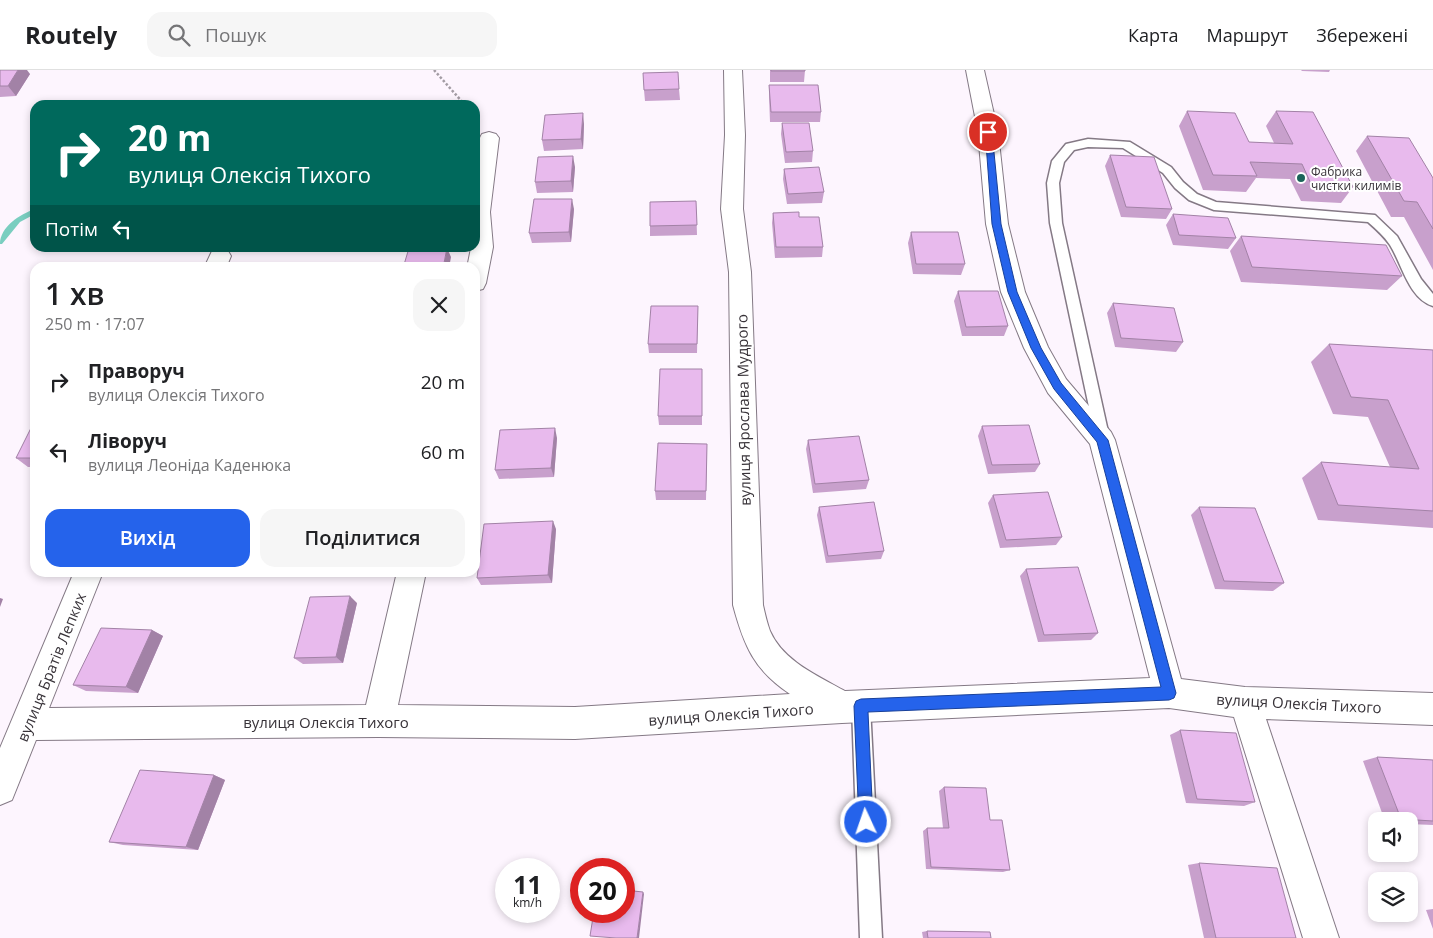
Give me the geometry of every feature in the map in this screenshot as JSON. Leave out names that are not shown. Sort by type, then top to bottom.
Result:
[{"type":"street","name":"вулиця Ярослава Мудрого","points":[[733,70],[732,209],[740,272],[748,605],[757,637],[770,659],[786,674],[852,706]]},
{"type":"street","points":[[975,70],[988,132],[996,224],[1013,292],[1036,348],[1057,386],[1102,440],[1169,693]]},
{"type":"street","points":[[480,205],[489,138]]},
{"type":"street","points":[[479,262],[482,247],[480,224]]},
{"type":"street","name":"вулиця Братів Лепких","points":[[0,788],[88,577]]},
{"type":"street","points":[[378,721],[411,577]]},
{"type":"street","name":"вулиця Олексія Тихого","points":[[27,724],[378,721],[575,724],[852,706],[1169,693],[1245,703],[1433,710]]},
{"type":"street","points":[[1245,703],[1321,938]]},
{"type":"lane","points":[[1102,440],[1056,223],[1053,183],[1058,161],[1070,147],[1088,143],[1126,145],[1167,170],[1179,185],[1193,197],[1214,206],[1371,218],[1383,228],[1395,243],[1418,286],[1424,295],[1433,301]]},
{"type":"lane","points":[[852,706],[871,938]]},
{"type":"path","points":[[434,70],[461,100]]},
{"type":"building","points":[[0,70],[18,70],[8,86],[0,86]]},
{"type":"building","points":[[805,70],[805,71],[771,71]]},
{"type":"building","points":[[678,72],[679,89],[644,90],[643,73]]},
{"type":"building","points":[[769,85],[818,85],[821,112],[771,112]]},
{"type":"building","points":[[1187,111],[1235,113],[1249,142],[1293,144],[1276,111],[1313,112],[1353,187],[1312,186],[1302,164],[1250,162],[1257,176],[1213,175]]},
{"type":"building","points":[[583,113],[581,139],[542,140],[545,115]]},
{"type":"building","points":[[782,123],[809,123],[813,151],[786,152]]},
{"type":"building","points":[[1367,136],[1409,138],[1433,178],[1433,229],[1417,202],[1404,201]]},
{"type":"building","points":[[1110,155],[1154,157],[1172,209],[1126,207]]},
{"type":"building","points":[[573,156],[571,181],[535,182],[538,157]]},
{"type":"building","points":[[819,167],[824,192],[788,194],[784,169]]},
{"type":"building","points":[[534,199],[572,199],[569,232],[529,233]]},
{"type":"building","points":[[696,201],[697,225],[650,226],[650,202]]},
{"type":"building","points":[[799,212],[799,217],[819,217],[823,247],[776,247],[773,213]]},
{"type":"building","points":[[1173,214],[1228,218],[1236,238],[1179,235]]},
{"type":"building","points":[[911,232],[958,232],[965,264],[916,264]]},
{"type":"building","points":[[1241,236],[1386,245],[1402,276],[1252,267]]},
{"type":"building","points":[[408,252],[446,252],[444,262],[405,262]]},
{"type":"building","points":[[958,291],[998,291],[1008,326],[966,327]]},
{"type":"building","points":[[1113,303],[1174,308],[1183,342],[1121,338]]},
{"type":"building","points":[[651,306],[698,306],[697,344],[648,344]]},
{"type":"building","points":[[1329,344],[1433,350],[1433,511],[1338,505],[1321,462],[1419,469],[1388,400],[1351,397]]},
{"type":"building","points":[[660,369],[702,369],[702,416],[658,416]]},
{"type":"building","points":[[1029,425],[1040,464],[992,465],[982,426]]},
{"type":"building","points":[[555,428],[551,468],[495,470],[500,430]]},
{"type":"building","points":[[30,430],[30,458],[16,458]]},
{"type":"building","points":[[859,436],[869,480],[815,484],[808,440]]},
{"type":"building","points":[[658,443],[707,444],[706,491],[655,491]]},
{"type":"building","points":[[1048,492],[1062,537],[1006,540],[993,495]]},
{"type":"building","points":[[874,502],[884,551],[828,556],[819,507]]},
{"type":"building","points":[[1199,507],[1255,508],[1284,583],[1224,581]]},
{"type":"building","points":[[553,521],[548,575],[477,578],[480,577],[480,555],[484,524]]},
{"type":"building","points":[[1078,567],[1098,633],[1044,635],[1026,569]]},
{"type":"building","points":[[350,596],[336,657],[294,658],[310,597]]},
{"type":"building","points":[[101,628],[152,630],[126,687],[73,685]]},
{"type":"building","points":[[1180,730],[1236,733],[1255,802],[1197,799]]},
{"type":"building","points":[[1377,757],[1433,760],[1433,821],[1418,820],[1418,812],[1398,812]]},
{"type":"building","points":[[140,770],[214,775],[186,847],[109,842]]},
{"type":"building","points":[[944,787],[986,788],[990,820],[1002,820],[1010,870],[931,867],[927,828],[949,828]]},
{"type":"building","points":[[1199,863],[1277,868],[1296,938],[1216,938]]},
{"type":"building","points":[[635,891],[643,892],[637,938],[590,936],[592,923],[635,923]]},
{"type":"building","points":[[927,931],[990,932],[991,938],[928,938]]},
{"type":"waterway","points":[[0,242],[18,220],[30,214]]},
{"type":"place","name":"Фабрика чистки килимів","points":[[1301,178]]},
{"type":"route","points":[[866,822],[861,706],[1169,693],[1102,440],[1057,386],[1036,348],[1013,292],[996,224],[988,132]]}]
